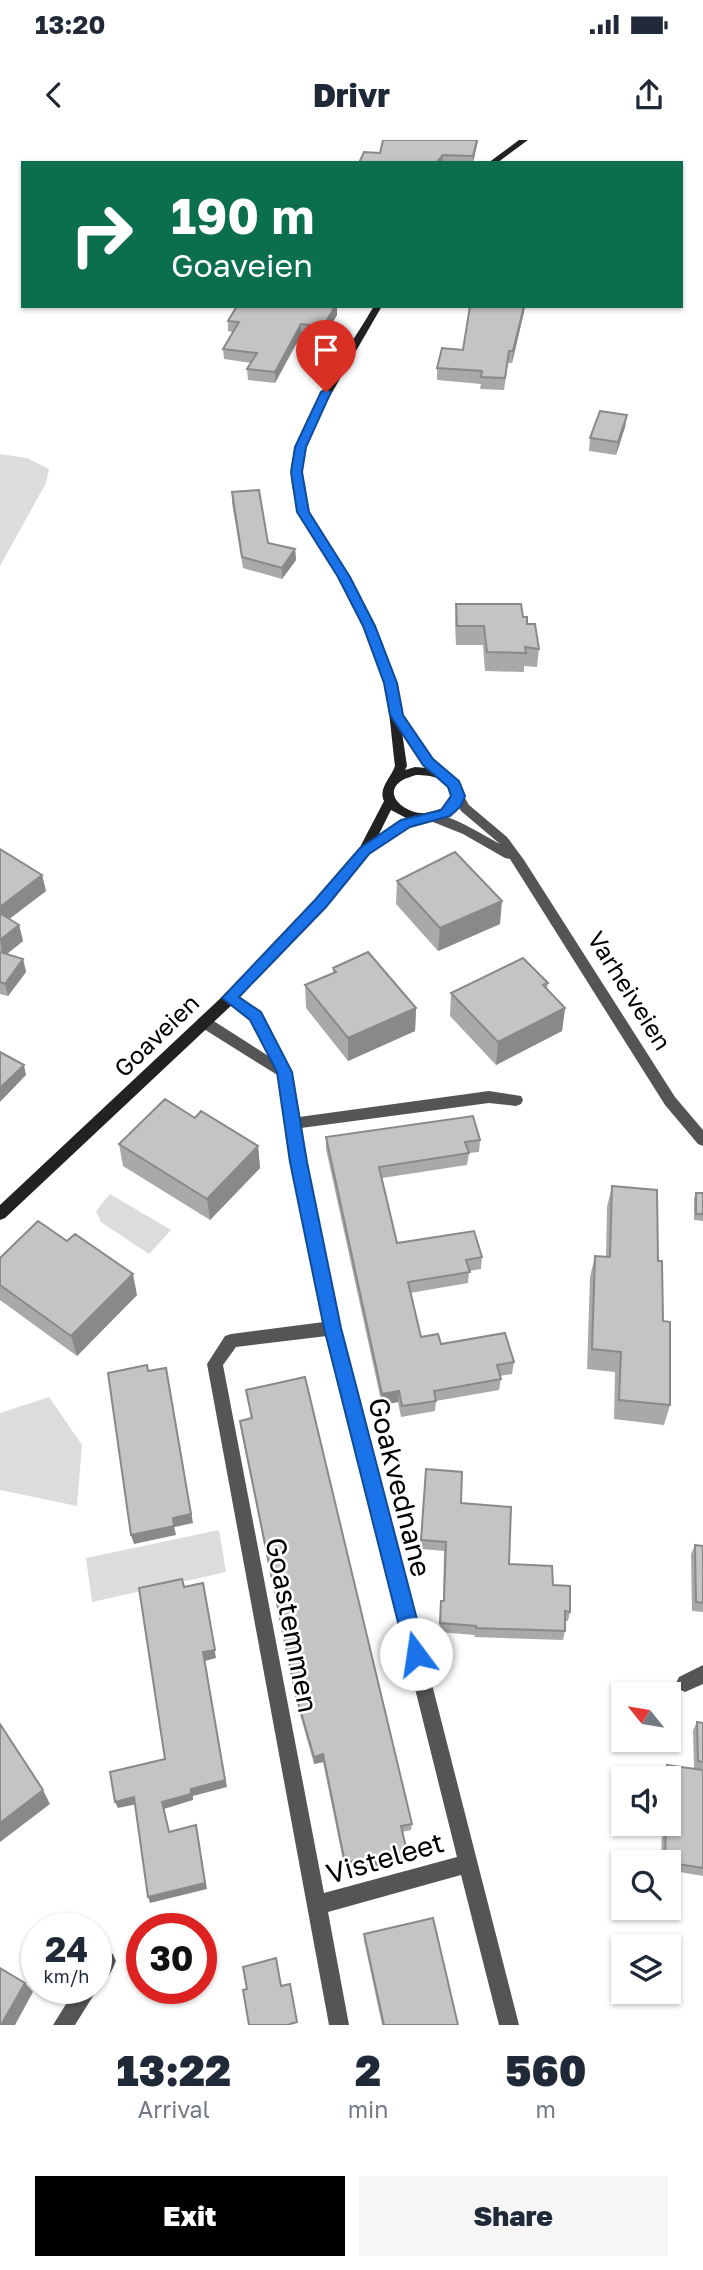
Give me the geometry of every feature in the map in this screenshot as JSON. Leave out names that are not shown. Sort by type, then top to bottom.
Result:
[{"type":"main road","points":[[495,161],[524,140]]},
{"type":"main road","points":[[376,308],[310,422],[296,472],[303,512],[344,577],[377,642],[390,683],[397,715],[401,765],[397,777],[387,789],[389,803],[403,815],[426,818],[452,809],[458,796],[454,785],[428,762],[397,715]]},
{"type":"main road","points":[[397,777],[415,771],[442,775]]},
{"type":"main road","name":"Goaveien","points":[[0,1214],[229,998],[321,904],[365,851],[389,803]]},
{"type":"main road","name":"Goaveien","points":[[365,851],[406,824],[426,818]]},
{"type":"street","name":"Varheiveien","points":[[458,796],[465,808],[503,840],[520,863],[670,1101],[703,1140]]},
{"type":"street","points":[[426,818],[467,831],[520,863]]},
{"type":"street","name":"Goakvednane","points":[[229,998],[256,1016],[285,1072],[298,1162],[332,1328],[509,2025]]},
{"type":"street","points":[[204,1022],[285,1072]]},
{"type":"street","points":[[293,1122],[489,1097],[516,1100]]},
{"type":"street","name":"Goastemmen","points":[[332,1328],[231,1341],[215,1364],[339,2025]]},
{"type":"street","points":[[685,1683],[703,1674]]},
{"type":"street","name":"Visteleet","points":[[316,1906],[469,1863]]},
{"type":"street","points":[[62,2025],[77,2004]]},
{"type":"shaded area","points":[[0,454],[27,458],[49,469],[46,483],[0,566]]},
{"type":"shaded area","points":[[110,1194],[171,1230],[149,1254],[101,1222],[96,1211]]},
{"type":"shaded area","points":[[49,1397],[82,1445],[77,1506],[0,1490],[0,1413]]},
{"type":"shaded area","points":[[219,1530],[226,1572],[92,1602],[86,1558]]},
{"type":"building","points":[[383,140],[477,140],[473,156],[443,155],[438,161],[360,161],[364,152],[380,153]]},
{"type":"building","points":[[236,308],[334,308],[323,327],[301,324],[275,372],[247,369],[257,353],[223,349],[239,322],[228,321]]},
{"type":"building","points":[[470,308],[524,308],[513,351],[509,351],[505,378],[481,377],[482,371],[437,368],[442,348],[463,350]]},
{"type":"building","points":[[600,411],[627,415],[618,442],[590,438]]},
{"type":"building","points":[[259,490],[268,543],[295,549],[282,568],[242,557],[232,492]]},
{"type":"building","points":[[456,604],[521,604],[527,624],[535,624],[539,649],[525,647],[526,653],[487,652],[484,626],[457,626]]},
{"type":"building","points":[[0,849],[42,875],[0,907]]},
{"type":"building","points":[[455,852],[502,901],[440,928],[397,881]]},
{"type":"building","points":[[0,913],[19,925],[0,940]]},
{"type":"building","points":[[0,952],[23,959],[5,984],[0,982]]},
{"type":"building","points":[[368,952],[416,1008],[348,1038],[305,985],[336,972],[333,968]]},
{"type":"building","points":[[523,958],[548,983],[543,985],[565,1008],[498,1042],[451,993]]},
{"type":"building","points":[[0,1052],[24,1065],[0,1088]]},
{"type":"building","points":[[165,1099],[195,1118],[201,1111],[258,1146],[207,1199],[119,1144]]},
{"type":"building","points":[[473,1116],[480,1140],[465,1142],[469,1153],[379,1167],[397,1243],[474,1231],[482,1257],[466,1260],[470,1272],[408,1282],[421,1337],[438,1334],[441,1344],[505,1333],[514,1362],[497,1365],[501,1379],[434,1391],[436,1401],[402,1406],[399,1391],[382,1394],[326,1137]]},
{"type":"building","points":[[612,1186],[657,1190],[658,1261],[662,1261],[663,1321],[670,1322],[670,1405],[619,1400],[621,1352],[592,1349],[595,1256],[610,1257]]},
{"type":"building","points":[[696,1193],[703,1193],[703,1214],[696,1214]]},
{"type":"building","points":[[38,1221],[67,1241],[75,1234],[133,1274],[71,1336],[0,1285],[0,1258]]},
{"type":"building","points":[[147,1365],[148,1371],[166,1368],[191,1514],[173,1518],[174,1526],[131,1535],[108,1373]]},
{"type":"building","points":[[305,1377],[412,1824],[401,1826],[407,1852],[357,1865],[357,1860],[345,1863],[323,1754],[314,1757],[295,1692],[240,1421],[252,1418],[246,1390]]},
{"type":"building","points":[[426,1469],[462,1472],[461,1503],[511,1507],[509,1564],[552,1566],[553,1585],[570,1586],[570,1612],[565,1611],[565,1631],[476,1628],[440,1623],[441,1601],[444,1601],[446,1542],[421,1540]]},
{"type":"building","points":[[695,1545],[703,1546],[703,1603],[696,1602]]},
{"type":"building","points":[[182,1579],[184,1587],[203,1583],[215,1650],[203,1652],[225,1780],[191,1789],[191,1794],[162,1802],[169,1832],[196,1825],[205,1883],[148,1897],[134,1797],[115,1802],[110,1772],[165,1759],[139,1588]]},
{"type":"building","points":[[697,1722],[703,1723],[703,1762],[698,1761]]},
{"type":"building","points":[[0,1724],[43,1790],[0,1823]]},
{"type":"building","points":[[681,1767],[703,1770],[703,1868],[681,1865],[681,1850],[665,1850],[666,1836],[681,1836]]},
{"type":"building","points":[[433,1918],[458,2025],[384,2025],[364,1934]]},
{"type":"building","points":[[276,1958],[281,1986],[290,1984],[297,2022],[290,2025],[249,2025],[243,1990],[247,1989],[243,1967]]},
{"type":"building","points":[[0,1968],[21,1981],[21,1990],[0,2025]]},
{"type":"route","points":[[326,392],[310,422],[296,472],[303,512],[344,577],[377,642],[397,715],[428,762],[449,779],[458,796],[452,809],[406,824],[365,851],[321,904],[229,998],[256,1016],[285,1072],[298,1162],[332,1328],[416,1654]]}]
